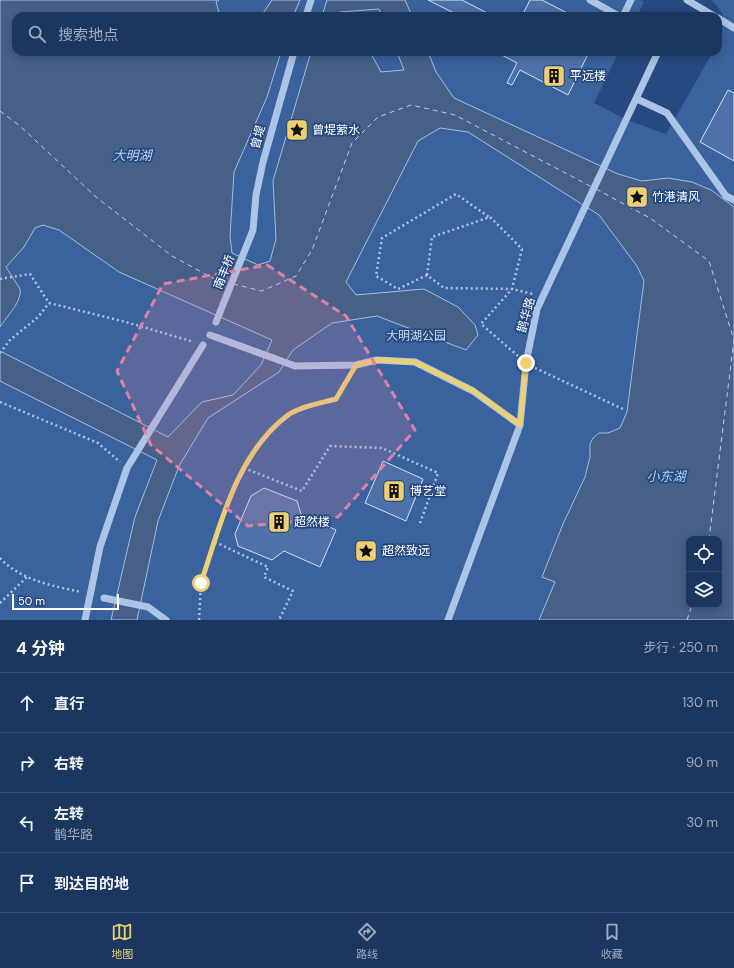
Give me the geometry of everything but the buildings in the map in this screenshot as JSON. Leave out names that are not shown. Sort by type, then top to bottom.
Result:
[{"type":"lane","points":[[307,12],[311,0]]},
{"type":"lane","points":[[590,0],[612,12]]},
{"type":"lane","points":[[624,12],[631,0]]},
{"type":"lane","points":[[687,0],[707,12]]},
{"type":"lane","points":[[722,20],[734,28]]},
{"type":"lane","name":"曾堤","points":[[253,230],[256,195],[262,162],[293,56]]},
{"type":"lane","name":"鹊华路","points":[[448,620],[520,425],[526,363],[537,309],[656,56]]},
{"type":"lane","points":[[637,99],[667,113],[726,196],[734,200]]},
{"type":"lane","name":"南丰桥","points":[[216,322],[253,230]]},
{"type":"lane","points":[[210,335],[258,354],[295,366],[356,365],[377,360],[415,362],[474,391],[520,425]]},
{"type":"lane","points":[[85,620],[100,547],[127,468],[203,345]]},
{"type":"lane","points":[[104,598],[148,606],[166,620]]},
{"type":"path","points":[[427,275],[398,289],[376,276],[382,238],[456,194],[490,218],[522,249],[512,289],[482,324],[526,363],[623,410]]},
{"type":"path","points":[[427,275],[432,237],[490,218]]},
{"type":"path","points":[[0,279],[15,275],[30,274],[49,303],[126,322],[203,345]]},
{"type":"path","points":[[427,275],[444,288],[512,289],[543,297]]},
{"type":"path","points":[[0,353],[10,340],[38,317],[49,303]]},
{"type":"path","points":[[199,620],[201,583],[227,506],[244,468],[267,436],[288,415],[310,406],[336,399],[356,365]]},
{"type":"path","points":[[0,402],[98,443],[127,468]]},
{"type":"path","points":[[244,468],[302,492],[330,446],[382,448],[438,473],[419,526]]},
{"type":"path","points":[[215,542],[268,568],[264,577],[293,591],[279,620]]},
{"type":"path","points":[[0,558],[8,567],[27,577],[56,587],[91,594]]},
{"type":"path","points":[[0,603],[27,577]]},
{"type":"highlighted area","points":[[267,265],[346,316],[415,430],[338,517],[248,526],[151,445],[117,371],[163,284]]},
{"type":"green space","name":"大明湖公园","points":[[0,0],[640,0],[644,2],[639,12],[12,12],[12,56],[617,56],[594,103],[627,120],[666,134],[711,56],[722,56],[722,12],[711,0],[734,0],[734,620],[0,620]]},
{"type":"water","points":[[0,0],[219,0],[216,2],[219,12],[12,12],[12,56],[280,56],[267,97],[234,172],[230,236],[232,253],[258,265],[270,261],[276,239],[273,181],[310,56],[372,56],[381,72],[404,70],[399,56],[430,56],[436,72],[454,98],[618,174],[642,181],[668,178],[692,182],[711,190],[734,207],[734,620],[539,620],[555,582],[542,577],[563,524],[585,477],[590,457],[590,444],[593,438],[599,433],[608,433],[620,428],[627,412],[644,281],[637,266],[599,215],[468,132],[440,128],[418,141],[346,282],[356,295],[424,289],[458,307],[475,325],[478,335],[466,350],[377,316],[332,323],[293,350],[279,372],[208,418],[179,466],[158,521],[137,620],[111,620],[135,517],[157,460],[0,381],[0,351],[168,437],[202,402],[233,395],[261,365],[272,340],[119,272],[59,230],[43,225],[35,228],[24,247],[6,267],[20,289],[19,299],[0,327]]},
{"type":"water","points":[[272,0],[300,0],[295,12],[264,12]]},
{"type":"water","points":[[327,0],[405,0],[410,12],[380,12],[379,9],[323,12]]},
{"type":"ferry route","points":[[233,284],[262,291],[296,276],[312,250],[352,143],[378,117],[411,105],[455,115],[592,187]]},
{"type":"ferry route","points":[[0,111],[20,126],[96,197],[172,256],[218,281],[228,283]]},
{"type":"ferry route","points":[[596,189],[650,218],[709,261],[734,340],[709,536]]},
{"type":"ferry route","points":[[687,620],[691,608]]},
{"type":"place","name":"平远楼","points":[[554,76]]},
{"type":"place","name":"曾堤萦水","points":[[297,130]]},
{"type":"place","name":"竹港清风","points":[[637,197]]},
{"type":"place","name":"博艺堂","points":[[394,491]]},
{"type":"place","name":"超然楼","points":[[279,522]]},
{"type":"place","name":"超然致远","points":[[366,551]]},
{"type":"route","points":[[201,583],[227,506],[246,463],[267,436],[288,415],[310,406],[336,399],[356,365],[377,360],[415,362],[474,391],[520,425],[526,363]]},
{"type":"water label","name":"大明湖","points":[[132,155]]},
{"type":"water label","name":"小东湖","points":[[666,476]]}]
